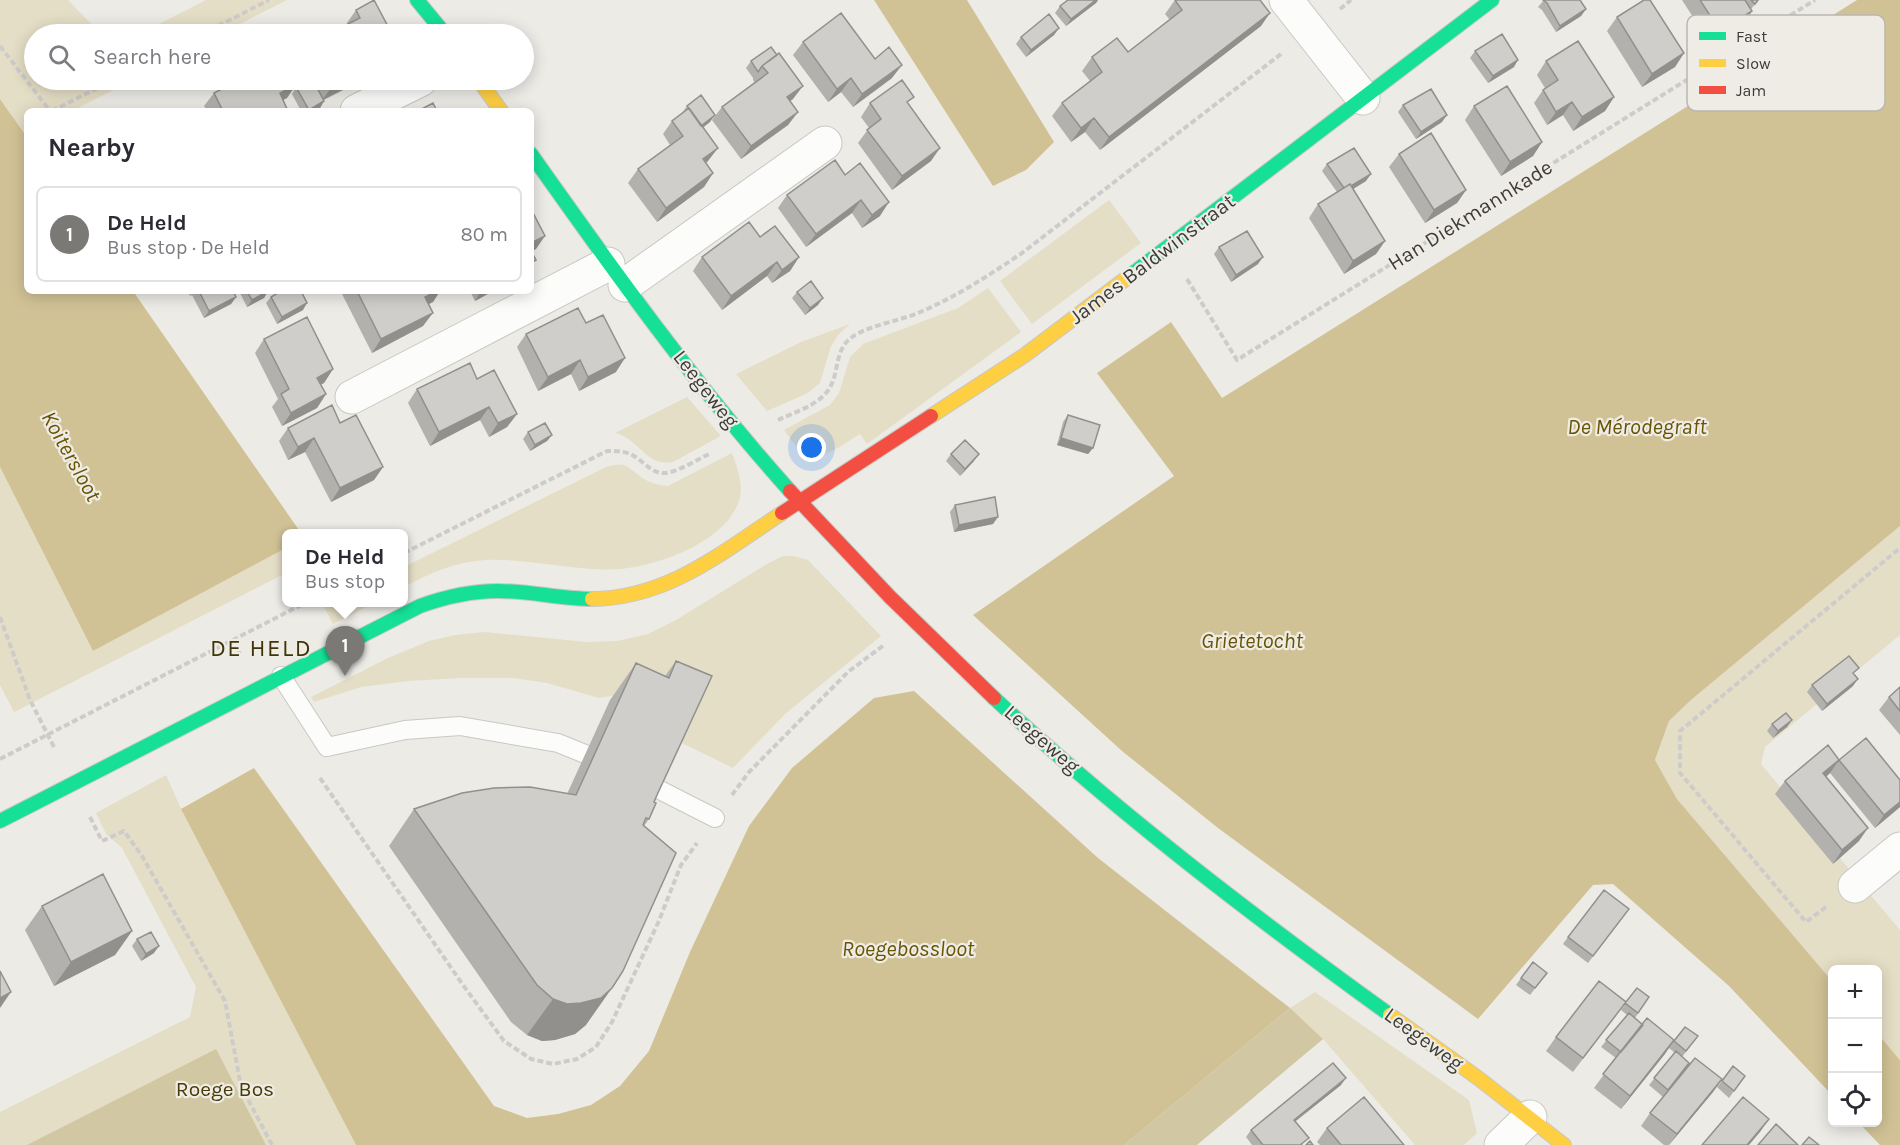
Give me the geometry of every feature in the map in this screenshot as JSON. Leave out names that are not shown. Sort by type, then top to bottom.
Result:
[{"type":"street","points":[[417,0],[437,24]]},
{"type":"street","points":[[1286,0],[1363,98]]},
{"type":"street","name":"James Baldwinstraat","points":[[802,502],[1025,355],[1492,0]]},
{"type":"street","points":[[363,108],[400,90]]},
{"type":"street","points":[[485,90],[499,108]]},
{"type":"street","points":[[352,397],[617,275],[825,143]]},
{"type":"street","name":"Leegeweg","points":[[534,158],[617,275],[743,437],[865,574],[914,623],[1048,746],[1153,834],[1329,970],[1530,1117],[1564,1145]]},
{"type":"street","points":[[0,821],[420,606],[471,592],[498,591],[578,600],[633,595],[659,588],[708,563],[802,502]]},
{"type":"street","points":[[1855,886],[1900,849]]},
{"type":"street","points":[[1501,1145],[1530,1117]]},
{"type":"lane","points":[[281,676],[327,747],[405,730],[460,726],[558,743],[585,754]]},
{"type":"lane","points":[[652,786],[715,818]]},
{"type":"path","points":[[222,24],[269,0]]},
{"type":"path","points":[[408,551],[607,451],[633,455],[650,470],[670,473],[818,400],[825,395],[833,381],[840,352],[846,342],[856,334],[915,314],[983,280],[1022,253],[1351,0]]},
{"type":"path","name":"Han Diekmannkade","points":[[1791,15],[1815,0]]},
{"type":"path","points":[[0,46],[24,77]]},
{"type":"path","name":"Han Diekmannkade","points":[[1167,247],[1238,360],[1687,80]]},
{"type":"path","points":[[34,90],[48,108]]},
{"type":"path","points":[[57,108],[93,90]]},
{"type":"path","points":[[1855,886],[1806,922],[1680,773],[1680,731],[1900,548]]},
{"type":"path","points":[[0,759],[299,607]]},
{"type":"path","points":[[0,618],[30,700],[102,841],[124,831],[142,856],[225,1001],[241,1086],[272,1145]]},
{"type":"path","points":[[315,770],[463,986],[504,1041],[531,1059],[553,1064],[578,1059],[596,1047],[612,1022],[658,923],[681,866],[749,772],[848,672],[914,623]]},
{"type":"green space","points":[[0,0],[68,0],[91,24],[24,24],[24,90],[113,90],[78,108],[24,108],[24,132],[0,99]]},
{"type":"green space","points":[[206,0],[287,0],[240,24],[159,24]]},
{"type":"green space","points":[[1109,200],[1141,243],[1032,324],[1000,281]]},
{"type":"green space","points":[[988,288],[1021,332],[867,444],[860,434],[830,452],[814,455],[806,454],[795,445],[784,430],[830,405],[839,393],[850,357],[863,344],[958,308]]},
{"type":"green space","points":[[850,324],[831,346],[820,383],[808,393],[767,411],[736,374],[801,342]]},
{"type":"green space","points":[[687,397],[721,436],[673,462],[663,462],[649,457],[624,436],[615,433]]},
{"type":"green space","points":[[732,453],[741,486],[740,497],[734,512],[723,526],[692,548],[655,562],[621,569],[587,569],[519,561],[474,561],[443,569],[408,585],[408,565],[606,467],[618,464],[629,467],[647,481],[668,486]]},
{"type":"green space","points":[[0,467],[93,651],[282,550],[282,575],[14,712],[0,685]]},
{"type":"green space","points":[[1900,526],[1900,635],[1765,747],[1761,764],[1900,930],[1900,1060],[1882,1039],[1882,965],[1828,965],[1828,976],[1677,799],[1655,760],[1669,721],[1691,700]]},
{"type":"green space","points":[[783,556],[808,560],[881,636],[785,714],[733,768],[680,742],[653,689],[599,698],[547,683],[513,678],[461,678],[361,687],[314,702],[311,697],[388,658],[429,641],[455,635],[485,632],[587,642],[617,641],[648,634],[676,620]]},
{"type":"green space","points":[[324,607],[366,607],[333,624]]},
{"type":"green space","name":"Roege Bos","points":[[166,775],[181,809],[356,1145],[0,1145],[0,1112],[190,1017],[196,987],[122,848],[106,834],[96,813]]},
{"type":"green space","points":[[1315,992],[1469,1100],[1477,1133],[1464,1145],[1415,1145],[1323,1039],[1290,1008]]},
{"type":"green space","points":[[1290,1008],[1323,1039],[1197,1145],[1124,1145]]},
{"type":"green space","name":"Roege Bos","points":[[216,1049],[266,1145],[27,1145]]},
{"type":"water","points":[[874,0],[967,0],[1054,142],[1026,170],[993,186]]},
{"type":"water","points":[[1857,0],[1900,0],[1900,526],[1691,700],[1669,721],[1655,760],[1677,799],[1828,976],[1828,1091],[1729,986],[1613,884],[1593,885],[1478,1019],[1218,828],[1122,751],[973,615],[1174,476],[1097,373],[1171,322],[1222,398],[1687,107],[1687,111],[1885,111],[1885,15],[1833,15]]},
{"type":"water","name":"Koitersloot","points":[[0,99],[24,133],[24,294],[135,294],[298,529],[282,529],[282,550],[93,651],[0,467]]},
{"type":"water","name":"Roegebossloot","points":[[914,691],[1098,858],[1290,1008],[1124,1145],[356,1145],[181,809],[254,768],[494,1106],[527,1118],[558,1114],[591,1105],[620,1086],[649,1051],[690,952],[749,826],[792,768],[874,698]]},
{"type":"water","points":[[1882,1039],[1900,1060],[1900,1145],[1880,1145],[1863,1127],[1882,1127]]},
{"type":"building","points":[[374,0],[387,24],[348,24],[360,18],[356,10]]},
{"type":"building","points":[[1068,0],[1096,0],[1071,19],[1060,6]]},
{"type":"building","points":[[1175,0],[1260,0],[1270,13],[1109,137],[1094,118],[1081,128],[1062,103],[1102,72],[1092,57],[1117,38],[1128,52],[1182,10]]},
{"type":"building","points":[[1543,0],[1580,0],[1586,9],[1560,26]]},
{"type":"building","points":[[1644,0],[1650,0],[1684,53],[1652,74],[1617,17]]},
{"type":"building","points":[[1700,0],[1745,0],[1752,11],[1746,15],[1710,15]]},
{"type":"building","points":[[841,13],[875,59],[889,47],[902,65],[862,94],[851,78],[837,89],[803,42]]},
{"type":"building","points":[[1049,14],[1059,28],[1031,50],[1021,37]]},
{"type":"building","points":[[1502,34],[1518,60],[1493,76],[1475,51]]},
{"type":"building","points":[[1578,41],[1614,97],[1582,117],[1572,102],[1556,112],[1543,90],[1558,80],[1546,61]]},
{"type":"building","points":[[771,47],[777,55],[762,66],[758,72],[751,61]]},
{"type":"building","points":[[779,53],[803,86],[787,97],[798,112],[751,146],[722,107],[768,73],[762,66]]},
{"type":"building","points":[[902,80],[914,97],[907,102],[940,148],[902,176],[867,130],[881,119],[870,103]]},
{"type":"building","points":[[1507,86],[1542,142],[1510,162],[1474,106]]},
{"type":"building","points":[[1431,89],[1447,115],[1421,132],[1403,105]]},
{"type":"building","points":[[220,90],[286,90],[280,93],[287,108],[222,108],[214,93]]},
{"type":"building","points":[[298,90],[318,90],[324,101],[308,108]]},
{"type":"building","points":[[701,95],[715,115],[701,126],[687,106]]},
{"type":"building","points":[[433,103],[436,108],[424,108]]},
{"type":"building","points":[[689,108],[718,148],[703,159],[713,173],[666,208],[638,169],[683,136],[672,121]]},
{"type":"building","points":[[1431,133],[1466,190],[1434,210],[1399,154]]},
{"type":"building","points":[[1354,148],[1371,174],[1344,188],[1327,164]]},
{"type":"building","points":[[835,160],[845,175],[860,163],[889,202],[872,215],[861,200],[816,234],[787,195]]},
{"type":"building","points":[[1350,184],[1385,241],[1353,261],[1318,204]]},
{"type":"building","points":[[534,215],[545,236],[534,242]]},
{"type":"building","points":[[749,222],[760,237],[775,226],[799,257],[782,270],[777,262],[731,296],[702,257]]},
{"type":"building","points":[[1247,231],[1263,257],[1236,275],[1219,247]]},
{"type":"building","points":[[811,281],[823,298],[810,308],[797,292]]},
{"type":"building","points":[[200,294],[234,294],[236,297],[209,311]]},
{"type":"building","points":[[249,294],[263,294],[252,300]]},
{"type":"building","points":[[276,294],[302,294],[307,303],[282,317],[271,297]]},
{"type":"building","points":[[358,294],[431,294],[425,297],[433,313],[381,339]]},
{"type":"building","points":[[578,308],[586,323],[603,315],[625,358],[588,377],[580,360],[548,377],[526,334]]},
{"type":"building","points":[[307,317],[333,369],[317,378],[326,394],[291,413],[281,394],[289,389],[264,339]]},
{"type":"building","points":[[470,363],[477,379],[494,370],[517,414],[498,423],[489,407],[439,432],[417,389]]},
{"type":"building","points":[[332,405],[340,423],[356,415],[383,467],[340,488],[314,438],[298,447],[288,428]]},
{"type":"building","points":[[1068,415],[1100,425],[1093,448],[1061,438]]},
{"type":"building","points":[[545,423],[552,435],[535,445],[528,432]]},
{"type":"building","points":[[965,440],[979,454],[965,469],[951,454]]},
{"type":"building","points":[[995,497],[998,517],[959,525],[955,505]]},
{"type":"building","points":[[1849,656],[1859,668],[1853,673],[1858,679],[1827,704],[1812,685]]},
{"type":"building","points":[[676,661],[712,676],[657,795],[649,819],[646,818],[643,825],[676,853],[623,971],[612,988],[601,998],[567,1004],[553,999],[537,985],[414,809],[462,793],[494,788],[530,787],[576,795],[636,663],[669,678]]},
{"type":"building","points":[[1900,687],[1900,711],[1889,697]]},
{"type":"building","points":[[1786,713],[1792,720],[1778,731],[1772,724]]},
{"type":"building","points":[[1866,738],[1900,780],[1900,802],[1884,815],[1839,760]]},
{"type":"building","points":[[1828,745],[1839,760],[1823,773],[1868,828],[1842,850],[1785,781]]},
{"type":"building","points":[[103,874],[132,931],[71,962],[42,906]]},
{"type":"building","points":[[1604,890],[1629,909],[1593,956],[1568,937]]},
{"type":"building","points":[[151,932],[159,946],[146,954],[137,939]]},
{"type":"building","points":[[1533,962],[1547,973],[1535,988],[1521,978]]},
{"type":"building","points":[[0,971],[11,992],[0,998]]},
{"type":"building","points":[[1599,981],[1626,1002],[1583,1058],[1556,1037]]},
{"type":"building","points":[[1637,988],[1649,997],[1638,1013],[1625,1003]]},
{"type":"building","points":[[1629,1013],[1643,1025],[1621,1052],[1606,1040]]},
{"type":"building","points":[[1647,1018],[1674,1040],[1630,1096],[1603,1074]]},
{"type":"building","points":[[1685,1027],[1698,1036],[1686,1051],[1674,1041]]},
{"type":"building","points":[[1676,1051],[1689,1063],[1668,1090],[1654,1078]]},
{"type":"building","points":[[1695,1058],[1722,1079],[1677,1134],[1650,1113]]},
{"type":"building","points":[[1333,1063],[1346,1078],[1294,1120],[1309,1138],[1300,1145],[1263,1145],[1251,1130]]},
{"type":"building","points":[[1733,1066],[1745,1076],[1734,1091],[1722,1081]]},
{"type":"building","points":[[1364,1097],[1404,1145],[1341,1145],[1327,1128]]},
{"type":"building","points":[[1743,1097],[1769,1119],[1747,1145],[1702,1145]]},
{"type":"building","points":[[1776,1124],[1798,1145],[1758,1145]]},
{"type":"building","points":[[1809,1137],[1819,1145],[1802,1145]]},
{"type":"traffic: fast","points":[[417,0],[437,24]]},
{"type":"traffic: fast","points":[[1132,274],[1492,0]]},
{"type":"traffic: fast","points":[[534,158],[624,284],[688,368],[790,491]]},
{"type":"traffic: fast","points":[[0,821],[420,606],[458,595],[488,591],[592,599]]},
{"type":"traffic: fast","points":[[994,698],[1138,823],[1288,940],[1390,1015]]},
{"type":"traffic: slow","points":[[486,90],[499,108]]},
{"type":"traffic: slow","points":[[931,416],[1025,355],[1132,274]]},
{"type":"traffic: slow","points":[[592,599],[619,597],[669,582],[715,558],[782,513]]},
{"type":"traffic: slow","points":[[1390,1015],[1478,1078],[1564,1145]]},
{"type":"traffic: jam","points":[[782,513],[931,416]]},
{"type":"traffic: jam","points":[[790,491],[890,597],[994,698]]},
{"type":"place","name":"De Held","points":[[345,676]]},
{"type":"district","name":"DE HELD","points":[[261,648]]},
{"type":"water label","name":"De Mérodegraft","points":[[1637,427]]},
{"type":"water label","name":"Grietetocht","points":[[1252,641]]}]
